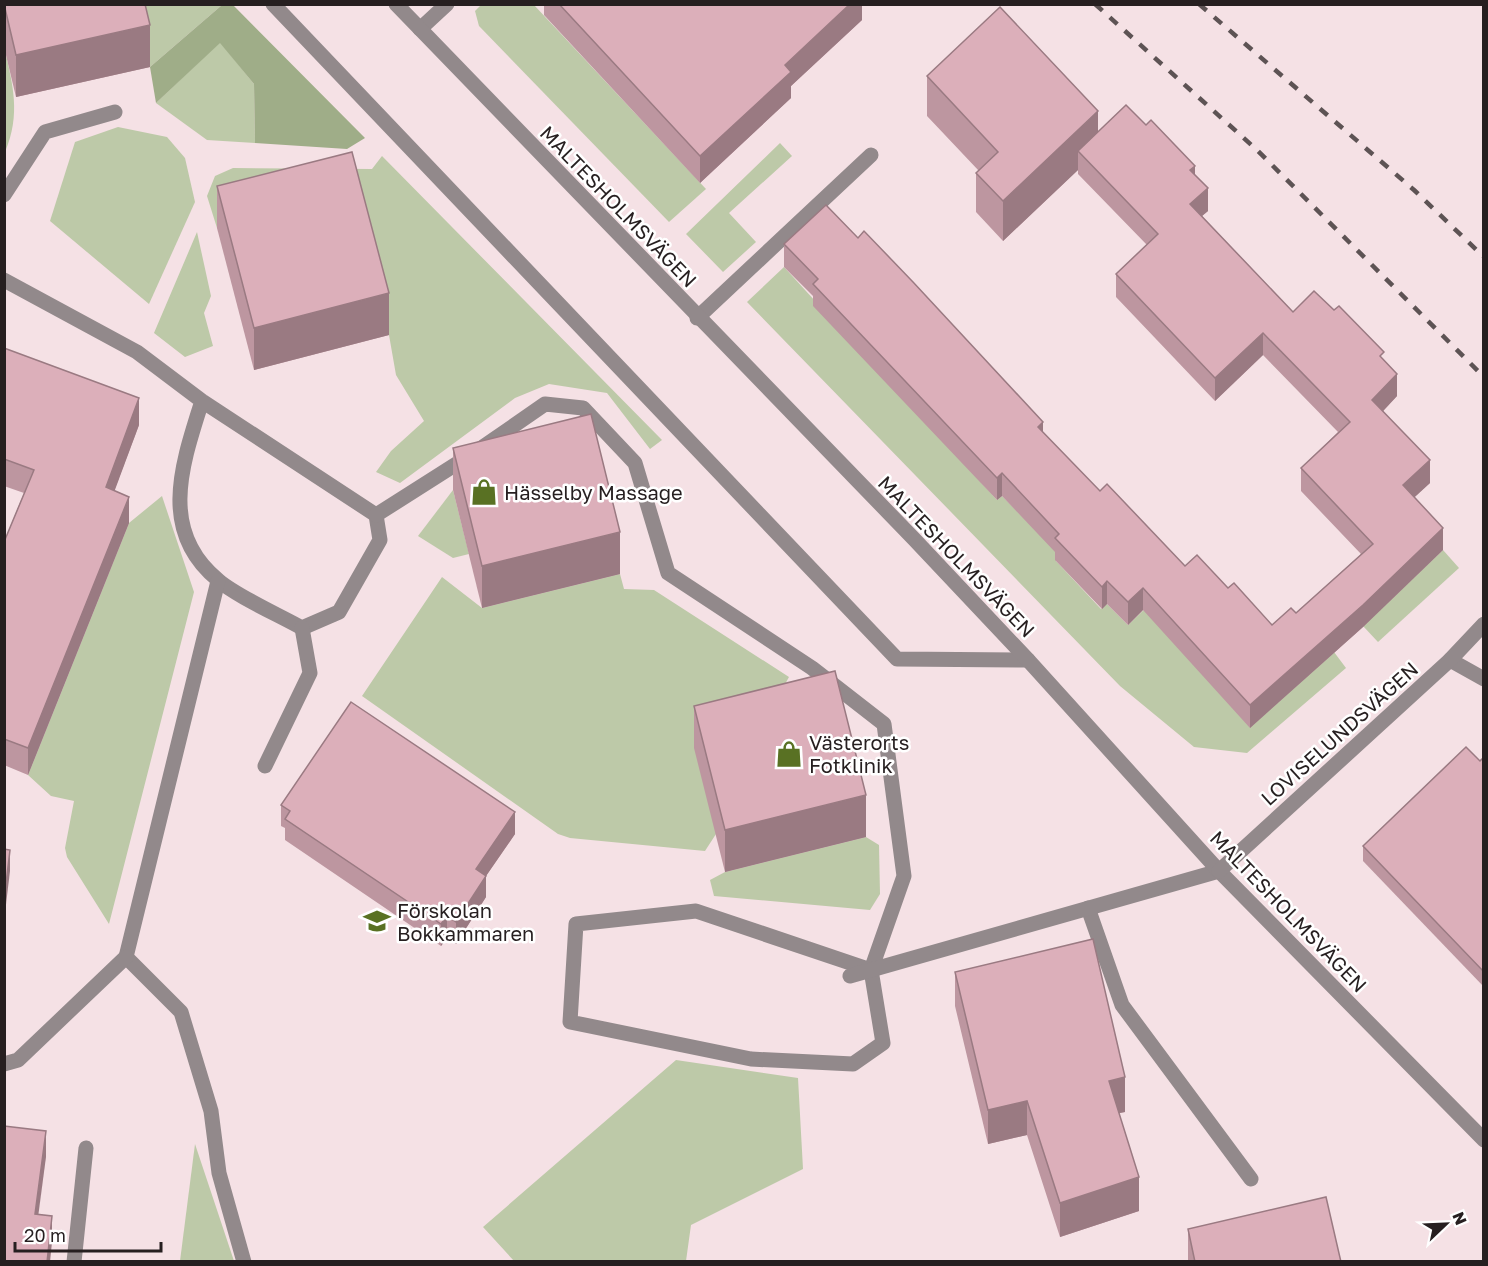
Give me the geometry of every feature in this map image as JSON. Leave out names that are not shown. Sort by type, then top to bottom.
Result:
[{"type":"street","points":[[273,4],[897,659],[1028,660]]},
{"type":"street","name":"MALTESHOLMSVÄGEN","points":[[396,4],[697,318],[914,539],[1028,660],[1219,871],[1484,1140]]},
{"type":"street","points":[[420,29],[447,4]]},
{"type":"street","points":[[4,195],[45,132],[115,112]]},
{"type":"street","points":[[697,318],[871,155]]},
{"type":"street","points":[[4,280],[137,352],[202,401],[376,515],[380,540],[339,612],[302,628]]},
{"type":"street","points":[[202,401],[184,457],[178,508],[190,548],[218,581],[302,628]]},
{"type":"street","points":[[376,515],[483,447],[545,404],[583,408],[635,463],[668,573],[812,668],[884,724],[904,876],[871,970],[883,1043],[853,1064],[751,1059],[570,1022],[576,924],[696,911],[871,970]]},
{"type":"street","points":[[4,1064],[18,1060],[126,957],[218,581]]},
{"type":"street","name":"LOVISELUNDSVÄGEN","points":[[1219,871],[1449,660],[1484,624]]},
{"type":"street","points":[[265,766],[310,673],[302,628]]},
{"type":"street","points":[[1449,660],[1484,679]]},
{"type":"street","points":[[850,976],[1219,871]]},
{"type":"street","points":[[1088,908],[1122,1005],[1251,1179]]},
{"type":"street","points":[[126,957],[181,1012],[211,1111],[219,1173],[244,1262]]},
{"type":"street","points":[[74,1262],[86,1148]]},
{"type":"green space","points":[[136,4],[222,5],[150,67]]},
{"type":"green space","points":[[482,4],[534,5],[706,189],[669,222],[479,26],[475,11]]},
{"type":"green space","points":[[222,5],[233,5],[365,138],[347,149],[255,143],[254,84],[220,43],[156,103],[150,67]]},
{"type":"green space","points":[[220,42],[254,84],[255,143],[207,140],[156,103]]},
{"type":"green space","points":[[4,47],[14,100],[13,125],[5,152]]},
{"type":"green space","points":[[118,127],[167,137],[185,158],[195,202],[149,304],[50,221],[75,142]]},
{"type":"green space","points":[[780,143],[792,156],[729,213],[756,242],[723,272],[686,234]]},
{"type":"green space","points":[[382,156],[662,440],[650,449],[607,393],[549,384],[515,398],[400,483],[376,472],[391,451],[424,421],[396,375],[389,335],[217,228],[207,196],[215,176],[233,168],[372,169]]},
{"type":"green space","points":[[197,232],[211,296],[204,313],[213,346],[185,357],[154,333]]},
{"type":"green space","points":[[784,267],[997,500],[1002,496],[1060,555],[1056,561],[1101,609],[1107,604],[1128,625],[1149,605],[1334,652],[1346,668],[1247,753],[1194,747],[1120,686],[747,302]]},
{"type":"green space","points":[[453,490],[469,554],[453,558],[418,536]]},
{"type":"green space","points":[[162,496],[194,592],[109,924],[67,857],[65,848],[74,801],[51,796],[28,775],[129,523]]},
{"type":"green space","points":[[1443,550],[1459,568],[1378,642],[1363,626]]},
{"type":"green space","points":[[620,574],[624,589],[654,590],[789,677],[759,731],[716,834],[705,851],[570,838],[558,834],[362,696],[442,577],[482,608]]},
{"type":"green space","points":[[866,837],[879,845],[880,894],[870,910],[714,896],[710,880],[725,872]]},
{"type":"green space","points":[[676,1060],[798,1078],[803,1169],[691,1225],[686,1261],[514,1261],[483,1227]]},
{"type":"green space","points":[[195,1144],[234,1261],[180,1261]]},
{"type":"building","points":[[4,4],[145,4],[150,25],[16,55]]},
{"type":"building","points":[[559,4],[850,4],[785,65],[791,72],[700,156]]},
{"type":"building","points":[[1000,7],[1098,111],[1003,201],[976,173],[998,152],[927,76]]},
{"type":"building","points":[[1126,105],[1146,125],[1151,120],[1195,166],[1190,170],[1208,188],[1190,204],[1293,312],[1314,291],[1334,310],[1339,306],[1384,352],[1380,356],[1397,374],[1372,400],[1430,460],[1403,485],[1443,528],[1363,605],[1250,705],[1143,588],[1128,602],[1107,581],[1102,587],[1055,538],[1059,534],[1002,473],[997,478],[813,284],[818,279],[784,244],[826,205],[858,238],[864,231],[1043,422],[1038,427],[1100,491],[1107,484],[1185,566],[1197,555],[1228,588],[1234,583],[1272,625],[1291,608],[1296,613],[1373,544],[1301,468],[1350,422],[1263,333],[1215,378],[1116,274],[1158,234],[1078,151]]},
{"type":"building","points":[[352,152],[389,293],[254,328],[217,186]]},
{"type":"building","points":[[4,348],[139,398],[106,487],[129,497],[28,748],[4,739],[4,542],[34,470],[4,459]]},
{"type":"building","points":[[591,414],[620,532],[482,566],[453,448]]},
{"type":"building","points":[[835,671],[866,795],[725,830],[694,706]]},
{"type":"building","points":[[351,702],[515,812],[476,869],[486,876],[456,922],[447,916],[441,924],[285,819],[290,811],[281,805]]},
{"type":"building","points":[[1466,747],[1480,761],[1484,757],[1484,972],[1363,846]]},
{"type":"building","points":[[4,849],[10,850],[4,900]]},
{"type":"building","points":[[1093,939],[1125,1077],[1109,1081],[1139,1177],[1060,1203],[1027,1101],[988,1110],[955,972]]},
{"type":"building","points":[[4,1126],[46,1131],[35,1214],[52,1216],[47,1262],[4,1262]]},
{"type":"building","points":[[1326,1197],[1341,1262],[1195,1262],[1188,1229]]},
{"type":"railway","points":[[1095,4],[1257,150],[1484,377]]},
{"type":"railway","points":[[1199,4],[1414,190],[1484,257]]},
{"type":"place","name":"Hässelby Massage","points":[[484,492]]},
{"type":"place","name":"Västerorts Fotklinik","points":[[789,754]]},
{"type":"place","name":"Förskolan Bokkammaren","points":[[377,921]]}]
